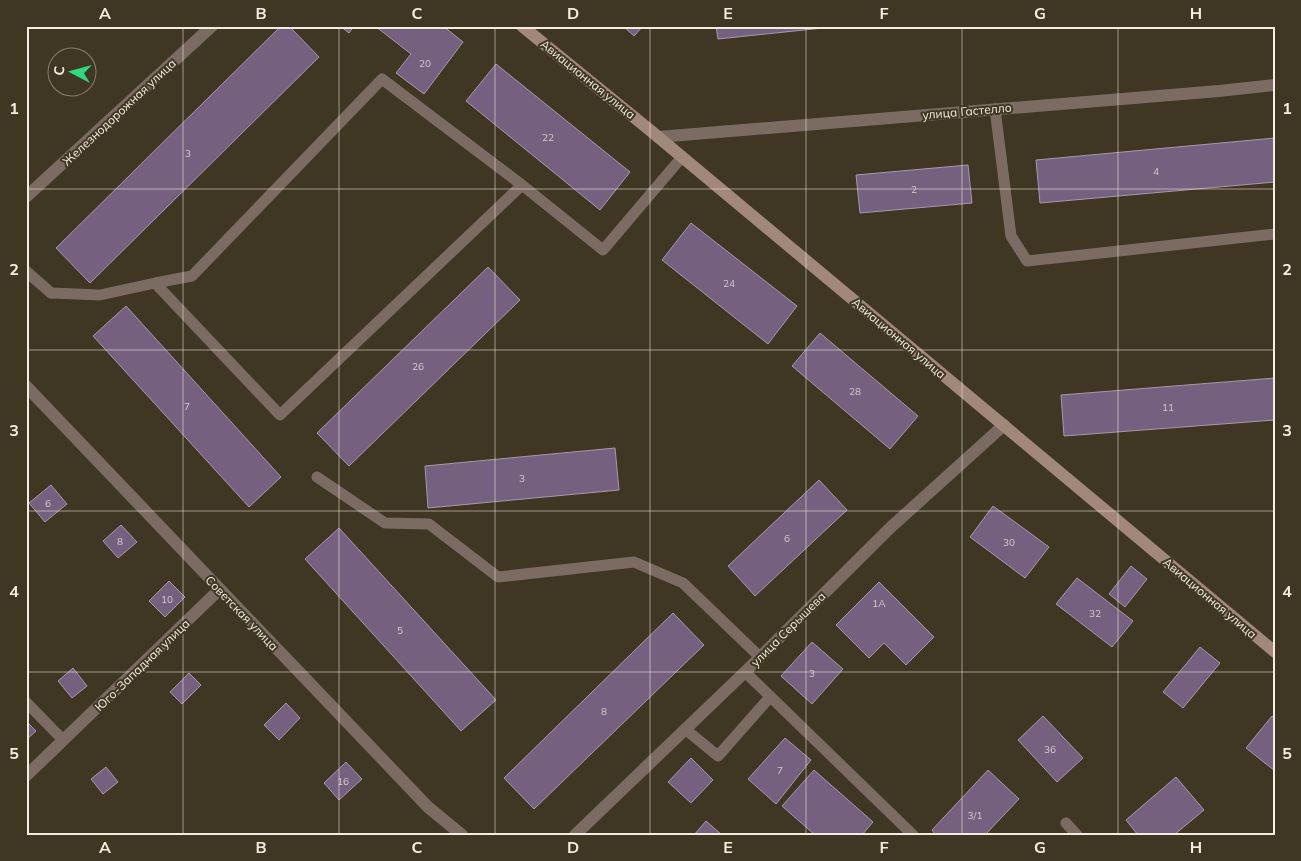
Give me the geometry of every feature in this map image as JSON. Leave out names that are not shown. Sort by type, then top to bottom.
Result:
[{"type":"street","name":"Железнодорожная улица","points":[[26,196],[212,26]]},
{"type":"street","name":"Авиационная улица","points":[[522,26],[658,137],[1275,652]]},
{"type":"street","name":"улица Гастелло","points":[[658,137],[1275,85]]},
{"type":"street","name":"Советская улица","points":[[26,386],[428,807],[462,835]]},
{"type":"street","name":"улица Серышева","points":[[575,835],[745,672],[890,528],[1004,425]]},
{"type":"street","name":"Юго-Западная улица","points":[[26,776],[220,590]]},
{"type":"lane","points":[[26,271],[51,292],[100,295],[192,276],[382,79],[522,185],[603,250],[682,157]]},
{"type":"lane","points":[[995,109],[1011,236],[1027,261],[1275,234]]},
{"type":"lane","points":[[154,283],[280,415],[522,185]]},
{"type":"lane","points":[[317,476],[386,523],[429,524],[498,577],[634,562],[683,583],[760,657]]},
{"type":"lane","points":[[745,672],[913,835]]},
{"type":"lane","points":[[685,729],[718,756],[770,697]]},
{"type":"lane","points":[[26,702],[63,740]]},
{"type":"lane","points":[[1066,822],[1076,835]]},
{"type":"building","points":[[281,26],[289,26],[319,57],[90,283],[56,248]]},
{"type":"building","points":[[340,26],[354,26],[349,33]]},
{"type":"building","points":[[375,26],[443,26],[463,42],[424,94],[396,73],[411,54]]},
{"type":"building","points":[[623,26],[643,26],[634,36]]},
{"type":"building","points":[[716,26],[842,26],[718,39]]},
{"type":"building","points":[[496,64],[630,172],[600,210],[466,101]]},
{"type":"building","points":[[1275,138],[1275,182],[1040,203],[1036,160]]},
{"type":"building","points":[[968,165],[972,203],[860,213],[856,175]]},
{"type":"building","points":[[691,223],[797,306],[768,344],[662,260]]},
{"type":"building","points":[[488,267],[520,300],[349,466],[317,433]]},
{"type":"building","points":[[126,306],[281,477],[249,507],[93,336]]},
{"type":"building","points":[[820,333],[918,416],[890,449],[792,366]]},
{"type":"building","points":[[1275,378],[1275,420],[1064,436],[1061,395]]},
{"type":"building","points":[[615,448],[619,490],[428,508],[425,466]]},
{"type":"building","points":[[819,480],[847,510],[755,596],[728,566]]},
{"type":"building","points":[[51,485],[67,504],[45,522],[29,503]]},
{"type":"building","points":[[993,506],[1049,547],[1025,578],[970,537]]},
{"type":"building","points":[[121,525],[137,542],[118,558],[103,541]]},
{"type":"building","points":[[339,528],[496,700],[461,731],[305,559]]},
{"type":"building","points":[[1131,566],[1147,579],[1125,607],[1109,594]]},
{"type":"building","points":[[1077,578],[1133,621],[1112,647],[1056,604]]},
{"type":"building","points":[[169,581],[185,597],[165,617],[149,601]]},
{"type":"building","points":[[879,582],[934,637],[906,665],[884,643],[869,658],[836,625]]},
{"type":"building","points":[[673,613],[704,645],[534,809],[504,778]]},
{"type":"building","points":[[812,642],[843,669],[812,704],[781,676]]},
{"type":"building","points":[[1200,647],[1220,663],[1183,708],[1163,692]]},
{"type":"building","points":[[73,668],[87,686],[72,698],[58,681]]},
{"type":"building","points":[[189,673],[201,685],[182,704],[170,692]]},
{"type":"building","points":[[286,703],[300,718],[279,740],[264,725]]},
{"type":"building","points":[[1043,716],[1083,758],[1057,782],[1018,740]]},
{"type":"building","points":[[1272,716],[1275,718],[1275,771],[1246,748]]},
{"type":"building","points":[[26,721],[36,731],[26,740]]},
{"type":"building","points":[[785,738],[811,760],[776,804],[748,779]]},
{"type":"building","points":[[691,758],[713,780],[691,803],[668,782]]},
{"type":"building","points":[[346,762],[362,779],[339,800],[324,783]]},
{"type":"building","points":[[106,767],[118,782],[103,794],[91,779]]},
{"type":"building","points":[[814,770],[873,822],[862,835],[815,835],[782,806]]},
{"type":"building","points":[[988,770],[1019,799],[985,835],[936,835],[932,830]]},
{"type":"building","points":[[1176,777],[1204,810],[1174,835],[1138,835],[1126,820]]},
{"type":"building","points":[[706,821],[722,835],[694,835]]}]
